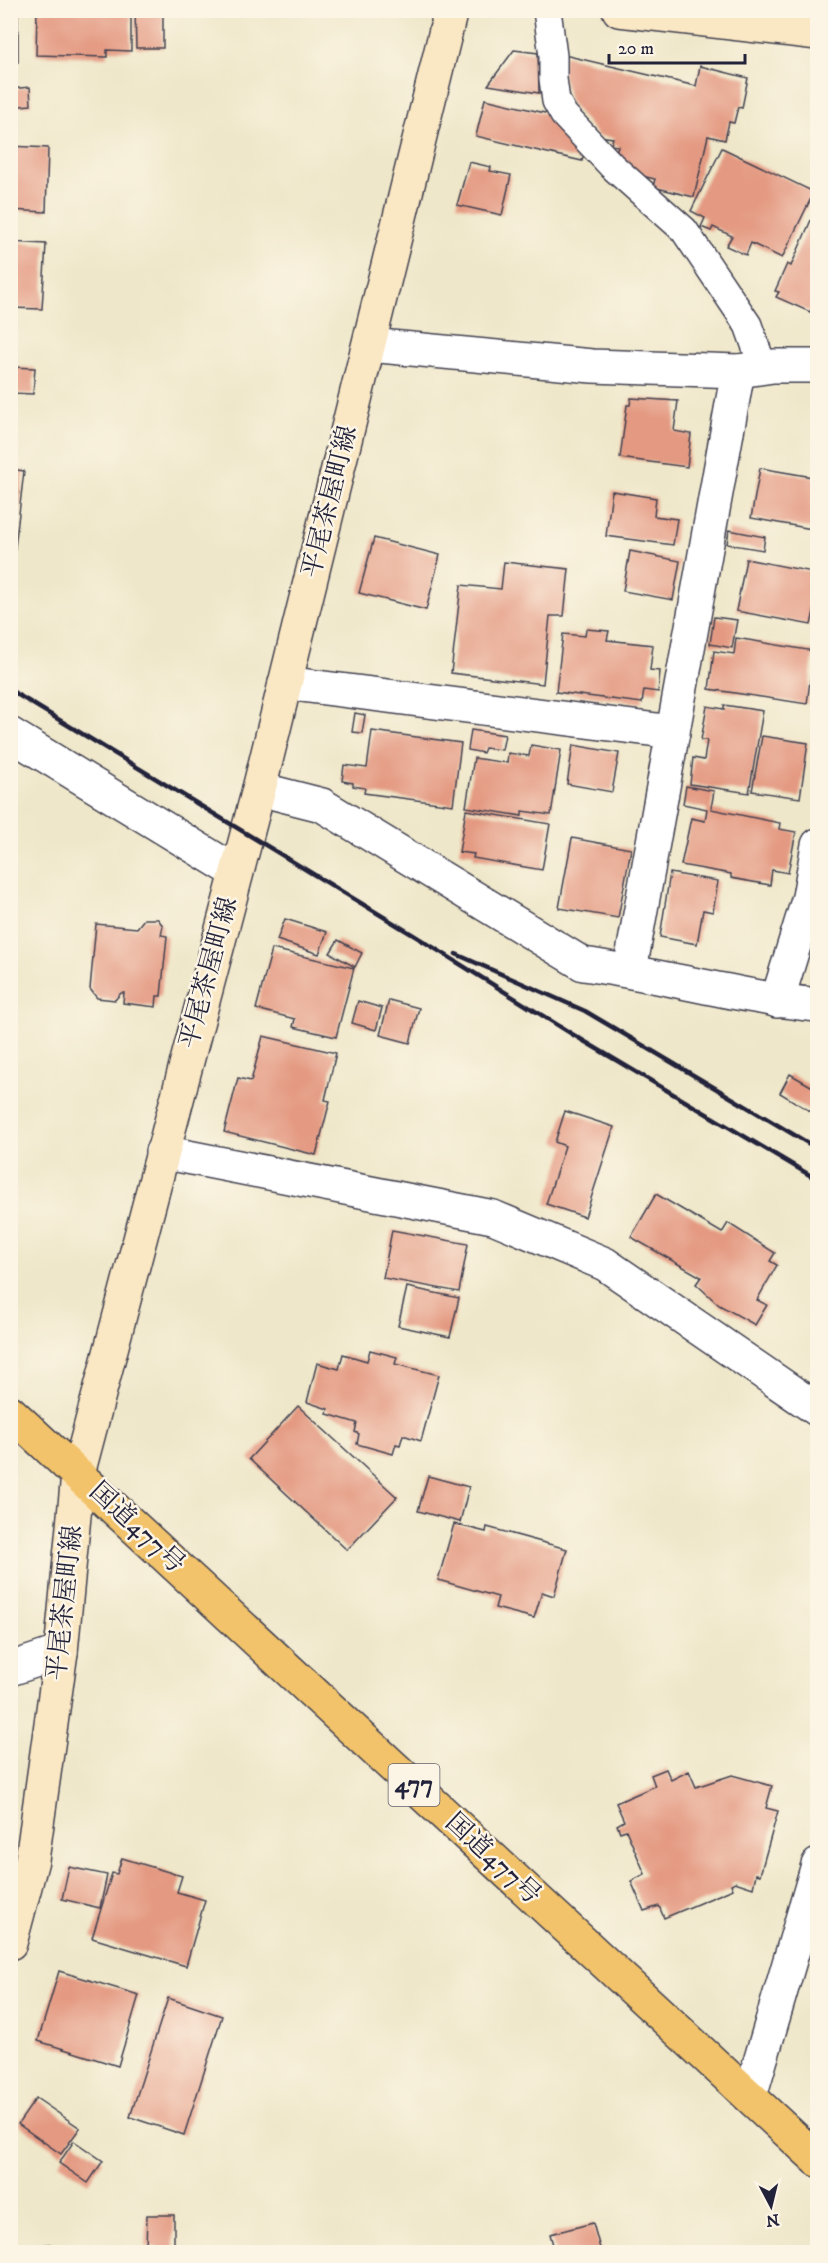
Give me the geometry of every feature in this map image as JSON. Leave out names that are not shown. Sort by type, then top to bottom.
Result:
[{"type":"highway","name":"国道477号","points":[[10,1412],[818,2160]]},
{"type":"main road","name":"平尾茶屋町線","points":[[10,1943],[32,1860],[61,1652],[78,1474],[259,789],[451,10]]},
{"type":"main road","points":[[619,10],[818,33]]},
{"type":"street","points":[[369,345],[592,366],[751,369],[818,366]]},
{"type":"street","points":[[630,970],[673,732],[751,369]]},
{"type":"street","points":[[285,683],[673,732]]},
{"type":"street","points":[[10,734],[236,872]]},
{"type":"street","points":[[259,789],[322,805],[583,964],[630,970],[777,1001],[818,1005]]},
{"type":"street","points":[[777,1001],[809,897],[818,845]]},
{"type":"street","points":[[162,1152],[493,1217],[605,1264],[818,1410]]},
{"type":"street","points":[[10,1670],[61,1652]]},
{"type":"street","points":[[750,2096],[818,1865]]},
{"type":"lane","points":[[547,10],[556,101],[564,115],[612,166],[684,230],[748,325],[751,369]]},
{"type":"building","points":[[37,10],[131,10],[131,51],[107,50],[107,57],[36,55]]},
{"type":"building","points":[[135,10],[163,10],[163,48],[136,48]]},
{"type":"building","points":[[10,12],[18,12],[18,62],[10,62]]},
{"type":"building","points":[[514,50],[538,53],[539,93],[488,85]]},
{"type":"building","points":[[564,55],[696,86],[700,66],[748,78],[742,108],[738,107],[734,123],[729,122],[725,140],[708,136],[694,197],[653,187],[655,179],[634,174],[615,156],[618,146],[611,145],[613,138],[598,136],[569,101],[562,71]]},
{"type":"building","points":[[30,87],[31,105],[10,107],[10,89]]},
{"type":"building","points":[[485,99],[549,114],[584,153],[582,161],[476,136]]},
{"type":"building","points":[[10,146],[48,148],[46,212],[10,210]]},
{"type":"building","points":[[722,148],[814,192],[782,258],[751,243],[746,255],[726,246],[732,236],[713,227],[711,231],[701,227],[705,218],[691,211]]},
{"type":"building","points":[[469,162],[491,167],[490,171],[511,175],[502,215],[457,205]]},
{"type":"building","points":[[818,204],[818,295],[810,312],[776,297],[779,292],[775,291],[787,264],[791,266]]},
{"type":"building","points":[[10,242],[46,244],[42,309],[10,308]]},
{"type":"building","points":[[10,367],[35,368],[33,394],[10,393]]},
{"type":"building","points":[[631,398],[678,401],[674,431],[691,434],[687,467],[620,458],[627,405],[630,405]]},
{"type":"building","points":[[760,468],[818,478],[818,530],[751,518]]},
{"type":"building","points":[[10,469],[24,471],[14,556],[10,556]]},
{"type":"building","points":[[612,491],[656,498],[654,516],[677,519],[673,545],[606,536]]},
{"type":"building","points":[[729,530],[765,537],[763,550],[727,544]]},
{"type":"building","points":[[374,538],[440,555],[426,610],[359,593]]},
{"type":"building","points":[[630,551],[680,561],[673,600],[623,591]]},
{"type":"building","points":[[746,559],[818,573],[818,611],[814,611],[811,625],[736,611]]},
{"type":"building","points":[[504,562],[569,569],[564,616],[550,616],[543,684],[451,673],[461,585],[501,589]]},
{"type":"building","points":[[714,617],[737,620],[732,648],[710,644]]},
{"type":"building","points":[[586,629],[609,631],[607,640],[653,645],[650,670],[660,671],[658,692],[644,690],[642,703],[556,692],[563,634],[585,636]]},
{"type":"building","points":[[736,638],[814,651],[807,704],[709,689],[714,651],[734,654]]},
{"type":"building","points":[[724,705],[763,711],[749,793],[690,784],[693,758],[704,760],[707,740],[701,740],[707,706],[724,709]]},
{"type":"building","points":[[355,713],[365,715],[362,733],[352,732]]},
{"type":"building","points":[[471,730],[505,735],[502,750],[485,748],[483,753],[468,750]]},
{"type":"building","points":[[372,731],[461,743],[453,805],[364,793],[365,788],[342,781],[344,765],[367,768]]},
{"type":"building","points":[[762,736],[808,743],[800,798],[752,791]]},
{"type":"building","points":[[531,745],[561,750],[551,815],[522,811],[522,816],[466,807],[474,758],[507,763],[508,753],[529,756]]},
{"type":"building","points":[[573,745],[619,753],[612,792],[567,784]]},
{"type":"building","points":[[686,786],[714,791],[711,809],[780,823],[779,829],[796,832],[788,873],[772,870],[770,885],[731,878],[731,874],[681,865],[691,818],[705,821],[707,809],[683,804]]},
{"type":"building","points":[[466,810],[550,824],[542,870],[473,858],[474,854],[459,852]]},
{"type":"building","points":[[572,838],[631,849],[618,918],[559,908]]},
{"type":"building","points":[[670,873],[718,881],[713,912],[703,910],[697,944],[660,937]]},
{"type":"building","points":[[144,919],[158,919],[163,926],[161,935],[167,936],[161,996],[157,996],[156,1007],[123,1003],[124,993],[121,993],[115,1000],[97,998],[90,989],[96,924],[137,928]]},
{"type":"building","points":[[285,919],[327,932],[319,954],[277,940]]},
{"type":"building","points":[[338,940],[362,953],[355,967],[330,953]]},
{"type":"building","points":[[272,949],[354,968],[336,1037],[293,1027],[295,1019],[256,1009]]},
{"type":"building","points":[[389,1000],[419,1008],[410,1043],[380,1035]]},
{"type":"building","points":[[358,1001],[382,1008],[376,1030],[352,1023]]},
{"type":"building","points":[[263,1036],[336,1053],[325,1100],[330,1101],[316,1155],[224,1132],[238,1078],[251,1081]]},
{"type":"building","points":[[790,1074],[818,1090],[818,1116],[780,1093]]},
{"type":"building","points":[[565,1111],[614,1127],[585,1217],[546,1204],[565,1146],[555,1142]]},
{"type":"building","points":[[656,1194],[722,1233],[728,1223],[775,1253],[770,1261],[777,1265],[757,1300],[767,1305],[755,1325],[719,1305],[696,1284],[701,1277],[631,1237]]},
{"type":"building","points":[[392,1230],[468,1244],[459,1292],[383,1278]]},
{"type":"building","points":[[407,1287],[459,1298],[450,1337],[398,1326]]},
{"type":"building","points":[[370,1350],[397,1357],[395,1364],[439,1375],[421,1441],[403,1435],[400,1445],[396,1444],[393,1454],[357,1444],[359,1434],[355,1432],[357,1423],[327,1414],[328,1409],[307,1402],[317,1363],[339,1369],[343,1354],[367,1361]]},
{"type":"building","points":[[298,1406],[397,1497],[347,1550],[249,1459]]},
{"type":"building","points":[[428,1476],[469,1487],[460,1522],[418,1511]]},
{"type":"building","points":[[454,1524],[486,1532],[487,1527],[567,1549],[554,1596],[542,1592],[534,1618],[495,1608],[498,1597],[438,1580]]},
{"type":"building","points":[[666,1769],[671,1780],[689,1771],[696,1787],[732,1775],[772,1786],[766,1808],[778,1811],[760,1875],[756,1874],[753,1888],[735,1882],[731,1884],[733,1889],[664,1918],[659,1906],[644,1911],[631,1881],[645,1874],[626,1830],[620,1832],[617,1825],[624,1821],[616,1803],[655,1786],[651,1775]]},
{"type":"building","points":[[122,1858],[182,1876],[177,1892],[205,1900],[186,1966],[92,1938],[112,1873],[117,1874]]},
{"type":"building","points":[[69,1867],[107,1875],[100,1908],[62,1899]]},
{"type":"building","points":[[59,1971],[139,1995],[118,2066],[38,2041]]},
{"type":"building","points":[[168,1998],[222,2016],[184,2135],[130,2117]]},
{"type":"building","points":[[36,2098],[80,2128],[61,2154],[18,2124]]},
{"type":"building","points":[[74,2141],[103,2161],[88,2183],[59,2163]]},
{"type":"building","points":[[147,2215],[174,2215],[174,2248],[146,2247]]},
{"type":"building","points":[[593,2223],[601,2252],[555,2252],[550,2234]]},
{"type":"building","points":[[50,2244],[70,2252],[10,2252],[10,2248]]},
{"type":"building","points":[[756,2249],[785,2250],[785,2252],[752,2252]]},
{"type":"railway","points":[[10,690],[572,1034],[818,1180]]},
{"type":"railway","points":[[456,954],[585,1011],[818,1149]]}]
